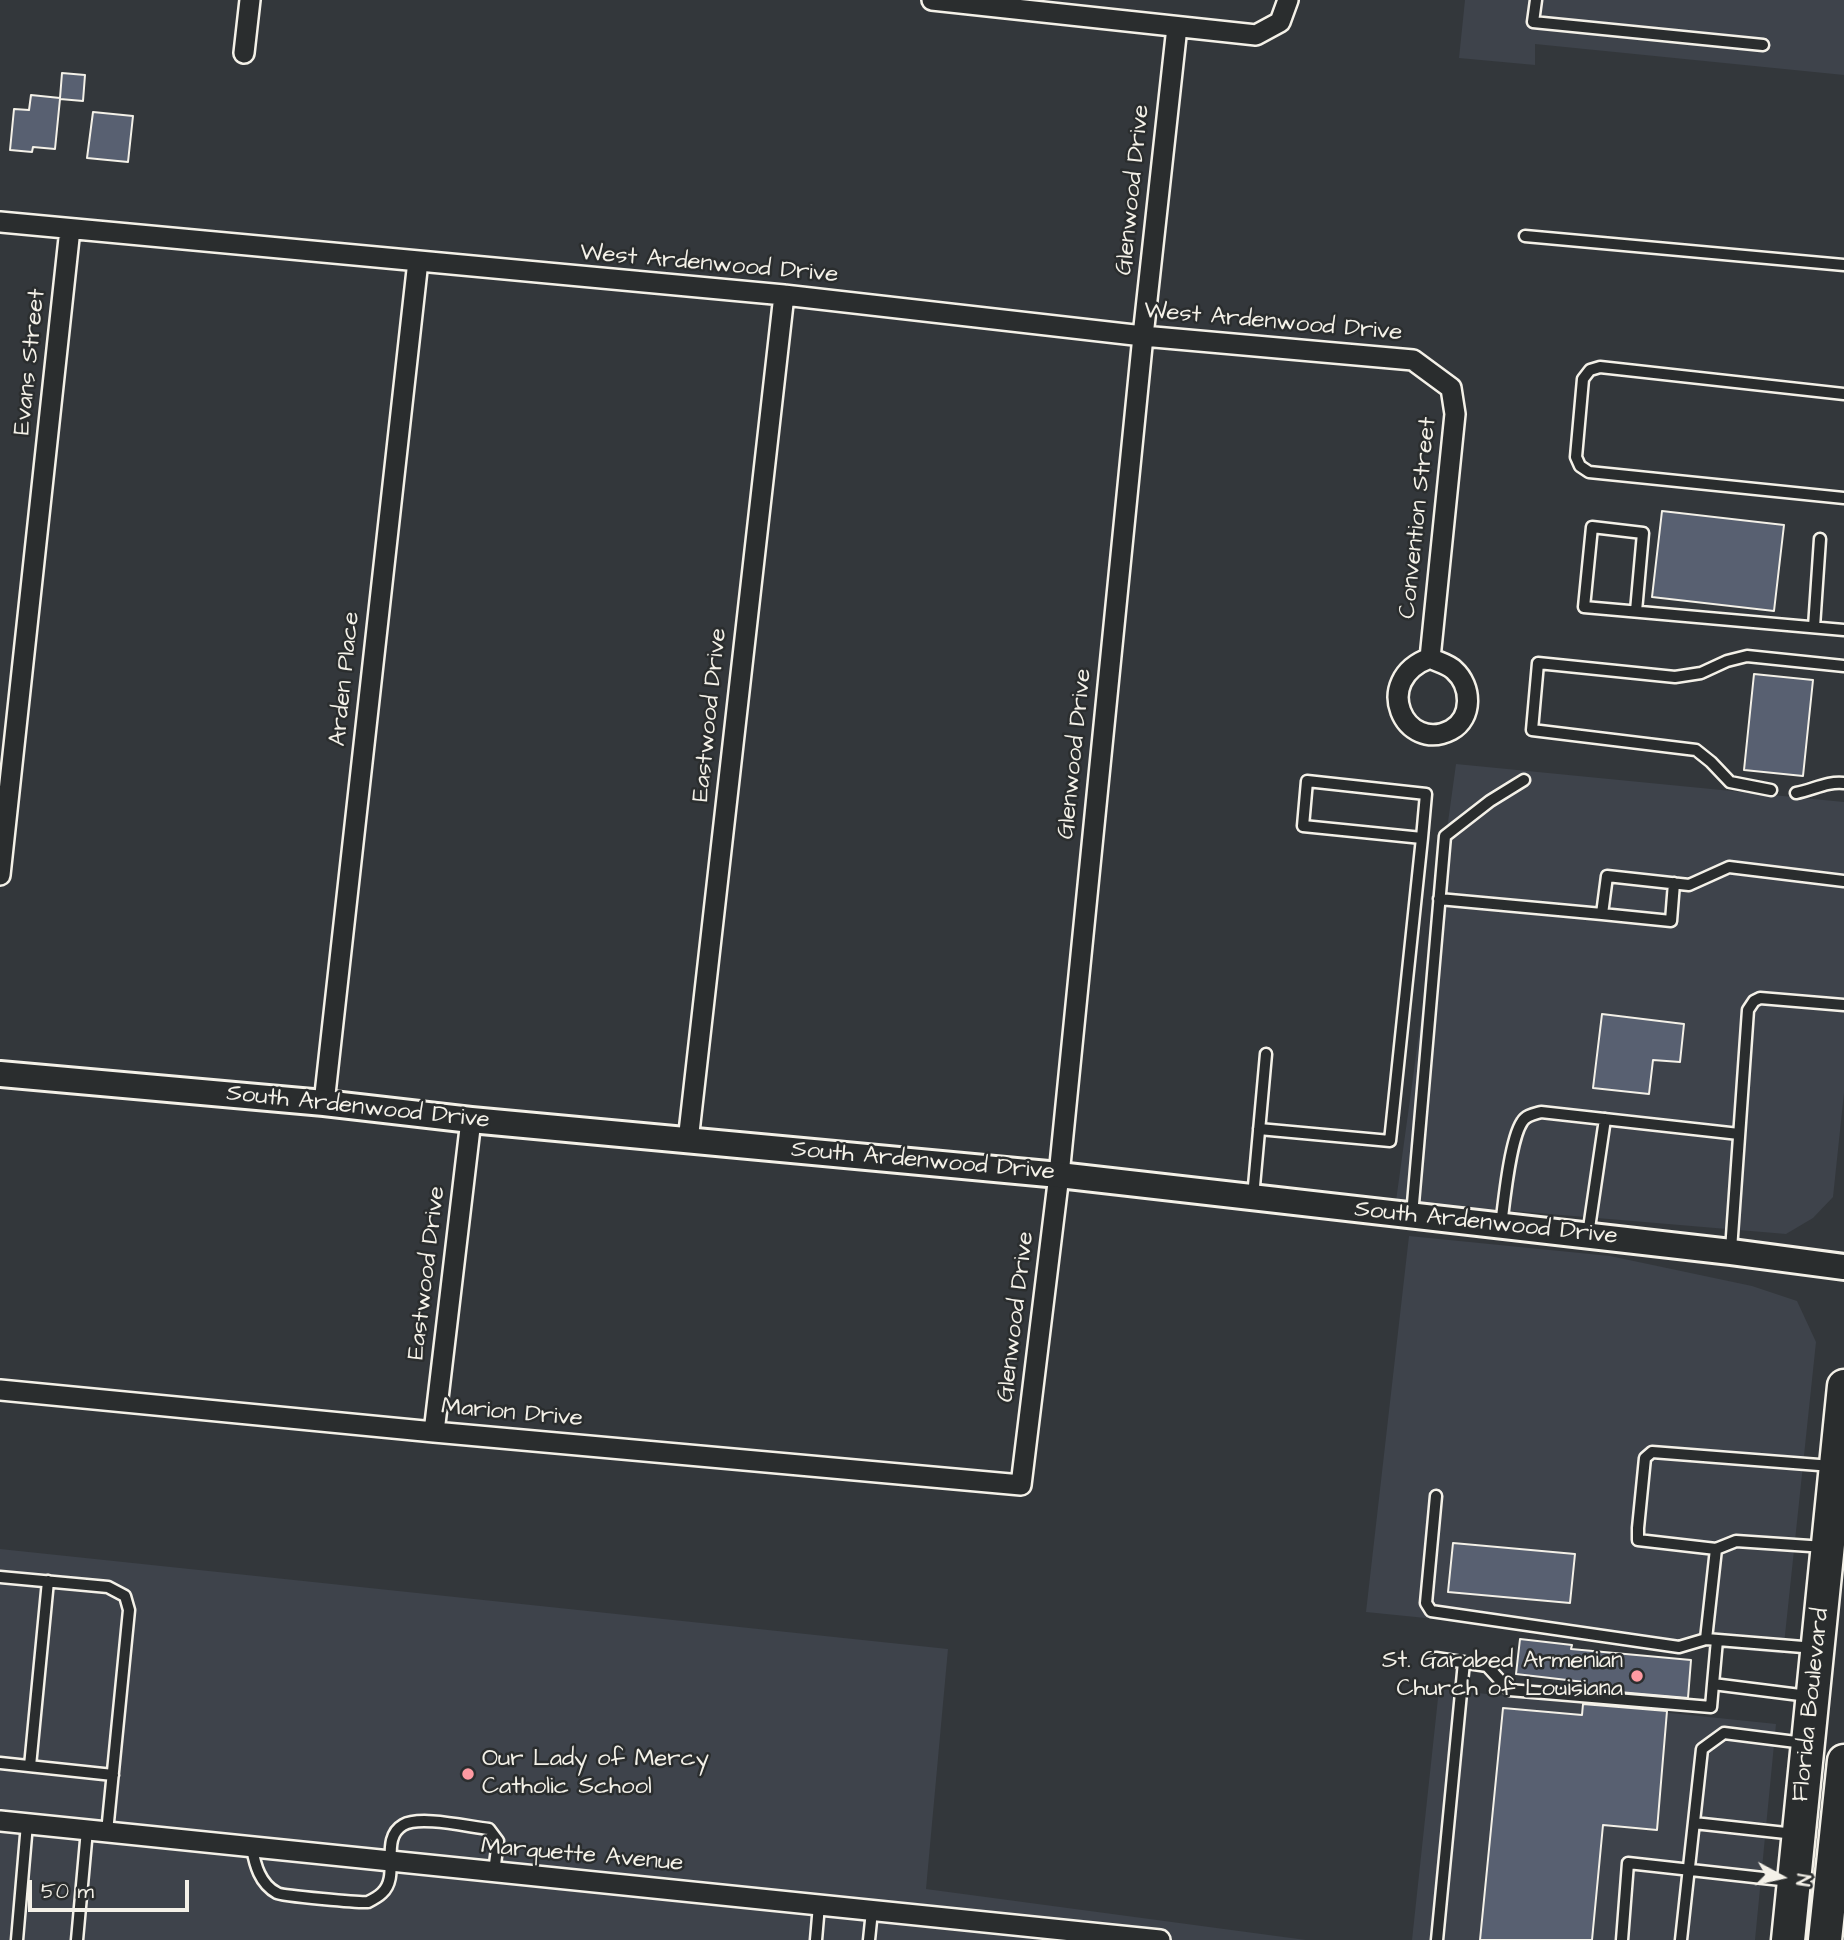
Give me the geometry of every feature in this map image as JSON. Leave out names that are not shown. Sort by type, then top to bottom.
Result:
[{"type":"main road","name":"Florida Boulevard","points":[[1788,1940],[1844,1386]]},
{"type":"main road","name":"Florida Boulevard","points":[[1825,1940],[1844,1760]]},
{"type":"street","points":[[244,53],[250,0]]},
{"type":"street","points":[[932,0],[1256,35],[1280,22],[1288,0]]},
{"type":"street","name":"Glenwood Drive","points":[[1021,1485],[1059,1175],[1143,336],[1177,27]]},
{"type":"street","name":"West Ardenwood Drive","points":[[0,222],[784,295],[1143,336],[1413,360]]},
{"type":"street","name":"Evans Street","points":[[0,875],[70,229]]},
{"type":"street","name":"Arden Place","points":[[324,1103],[418,261]]},
{"type":"street","name":"Eastwood Drive","points":[[688,1140],[784,295]]},
{"type":"street","name":"Convention Street","points":[[1413,360],[1451,388],[1455,414],[1430,658]]},
{"type":"street","name":"South Ardenwood Drive","points":[[0,1074],[1059,1175],[1844,1267]]},
{"type":"street","name":"Eastwood Drive","points":[[434,1432],[471,1120]]},
{"type":"street","name":"Marion Drive","points":[[0,1390],[1021,1485]]},
{"type":"street","name":"Marquette Avenue","points":[[0,1821],[1160,1940]]},
{"type":"lane","points":[[1536,0],[1533,22],[1763,45]]},
{"type":"lane","points":[[1525,236],[1844,265]]},
{"type":"lane","points":[[1844,394],[1600,368],[1590,370],[1583,379],[1576,457],[1580,466],[1589,472],[1844,498]]},
{"type":"lane","points":[[1636,611],[1643,533],[1592,527],[1584,607],[1844,630]]},
{"type":"lane","points":[[1814,627],[1820,540]]},
{"type":"lane","points":[[1771,790],[1730,782],[1696,750],[1532,730],[1538,663],[1675,677],[1701,673],[1727,661],[1747,656],[1844,666]]},
{"type":"lane","points":[[1412,1215],[1445,836],[1490,800],[1524,780]]},
{"type":"lane","points":[[1259,1129],[1390,1141],[1422,838],[1426,794],[1307,781],[1303,826],[1422,838]]},
{"type":"lane","points":[[1796,793],[1818,789],[1829,782],[1844,783]]},
{"type":"lane","points":[[1602,914],[1607,876],[1689,885],[1729,867],[1844,881]]},
{"type":"lane","points":[[1439,899],[1671,921],[1674,883]]},
{"type":"lane","points":[[1731,1252],[1748,1010],[1754,1001],[1760,998],[1844,1005]]},
{"type":"lane","points":[[1253,1197],[1266,1054]]},
{"type":"lane","points":[[1501,1226],[1510,1162],[1521,1123],[1528,1116],[1541,1112],[1739,1133]]},
{"type":"lane","points":[[1588,1235],[1605,1119]]},
{"type":"lane","points":[[1829,1547],[1736,1541],[1716,1549],[1638,1539],[1645,1458],[1652,1452],[1836,1467]]},
{"type":"lane","points":[[1436,1496],[1426,1603],[1431,1611],[1679,1647],[1712,1639],[1818,1649]]},
{"type":"lane","points":[[1436,1658],[1487,1666],[1509,1689],[1711,1707],[1716,1549]]},
{"type":"lane","points":[[0,1577],[108,1587],[125,1596],[129,1610],[107,1832]]},
{"type":"lane","points":[[30,1766],[48,1581]]},
{"type":"lane","points":[[1437,1940],[1464,1662]]},
{"type":"lane","points":[[1713,1684],[1812,1696]]},
{"type":"lane","points":[[1681,1940],[1702,1749],[1724,1733],[1807,1744]]},
{"type":"lane","points":[[0,1763],[113,1774]]},
{"type":"lane","points":[[252,1848],[256,1869],[264,1882],[278,1894],[367,1902],[382,1894],[389,1885],[393,1836],[401,1826],[414,1821],[489,1829],[498,1841],[494,1873]]},
{"type":"lane","points":[[1694,1823],[1799,1834]]},
{"type":"lane","points":[[17,1940],[27,1824]]},
{"type":"lane","points":[[77,1940],[87,1830]]},
{"type":"lane","points":[[1622,1940],[1628,1863],[1794,1882]]},
{"type":"lane","points":[[816,1940],[819,1905]]},
{"type":"lane","points":[[869,1940],[872,1911]]},
{"type":"shaded area","points":[[1465,0],[1844,0],[1844,75],[1535,44],[1535,65],[1459,58]]},
{"type":"shaded area","points":[[1456,764],[1844,802],[1844,1093],[1833,1197],[1813,1218],[1786,1234],[1396,1201]]},
{"type":"shaded area","points":[[1409,1236],[1610,1256],[1752,1286],[1797,1301],[1816,1342],[1783,1654],[1366,1612]]},
{"type":"shaded area","name":"Our Lady of Mercy Catholic School","points":[[0,1549],[948,1649],[926,1889],[1306,1940],[0,1940]]},
{"type":"shaded area","points":[[1439,1689],[1776,1724],[1755,1940],[1412,1940]]},
{"type":"building","points":[[62,73],[85,75],[83,101],[60,99],[55,149],[33,147],[32,152],[10,150],[14,109],[29,110],[31,95],[60,98]]},
{"type":"building","points":[[93,112],[133,116],[128,162],[87,158]]},
{"type":"building","points":[[1662,511],[1784,525],[1774,611],[1652,597]]},
{"type":"building","points":[[1754,674],[1813,680],[1803,776],[1744,770]]},
{"type":"building","points":[[1602,1014],[1684,1024],[1680,1062],[1653,1060],[1649,1094],[1593,1088]]},
{"type":"building","points":[[1453,1543],[1575,1554],[1570,1603],[1448,1592]]},
{"type":"building","name":"St. Garabed Armenian Church of Louisiana","points":[[1520,1639],[1572,1645],[1571,1649],[1691,1660],[1688,1698],[1584,1689],[1584,1682],[1516,1674]]},
{"type":"building","points":[[1583,1704],[1667,1711],[1657,1830],[1603,1825],[1592,1940],[1480,1940],[1503,1708],[1582,1715]]},
{"type":"place","name":"St. Garabed Armenian Church of Louisiana","points":[[1637,1676]]},
{"type":"place","name":"Our Lady of Mercy Catholic School","points":[[468,1774]]}]
